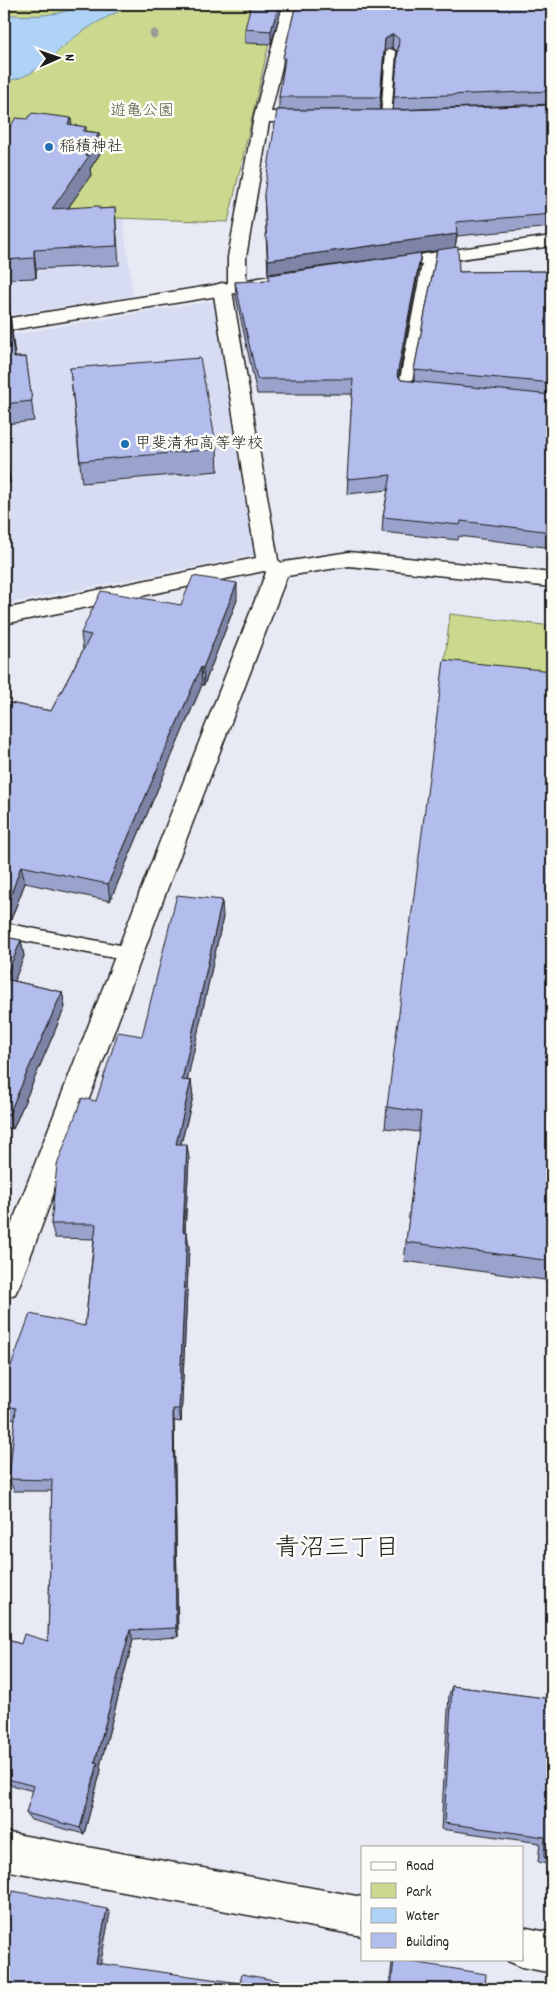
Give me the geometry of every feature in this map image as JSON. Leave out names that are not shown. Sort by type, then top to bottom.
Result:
[{"type":"street","points":[[4,1284],[130,954],[273,566],[229,288],[237,257],[262,117],[293,6]]},
{"type":"street","points":[[262,117],[329,117]]},
{"type":"street","points":[[367,117],[394,117]]},
{"type":"street","points":[[362,268],[552,240]]},
{"type":"street","points":[[4,325],[285,280]]},
{"type":"street","points":[[4,616],[273,566],[349,560],[552,580]]},
{"type":"street","points":[[4,1851],[361,1918]]},
{"type":"street","points":[[524,1947],[552,1952]]},
{"type":"lane","points":[[391,52],[394,117]]},
{"type":"lane","points":[[429,259],[404,390],[434,393]]},
{"type":"lane","points":[[4,930],[130,954]]},
{"type":"shaded area","points":[[4,214],[123,218],[133,296],[4,316]]},
{"type":"shaded area","name":"甲斐清和高等学校","points":[[218,300],[266,553],[4,604],[4,336]]},
{"type":"green space","name":"遊亀公園","points":[[4,4],[278,4],[228,222],[4,214]]},
{"type":"green space","points":[[450,614],[552,626],[552,695],[442,684]]},
{"type":"water","points":[[88,4],[133,4],[85,30],[27,75],[4,81],[4,14],[25,16],[47,15],[68,11]]},
{"type":"building","points":[[251,4],[279,4],[271,31],[245,29]]},
{"type":"building","points":[[296,4],[397,4],[494,8],[501,4],[552,4],[552,91],[394,97],[399,39],[393,34],[385,39],[380,97],[279,97],[285,58],[283,58]]},
{"type":"building","points":[[552,105],[552,214],[456,222],[457,234],[268,260],[264,194],[277,110],[403,110]]},
{"type":"building","points":[[32,113],[71,118],[68,124],[86,127],[83,131],[99,133],[85,155],[89,156],[52,209],[99,206],[99,209],[115,208],[117,246],[34,250],[34,258],[4,260],[4,134],[16,118],[27,119]]},
{"type":"building","points":[[458,247],[459,272],[552,271],[552,383],[414,370],[437,250]]},
{"type":"building","points":[[421,253],[397,375],[401,380],[552,395],[552,532],[461,521],[460,525],[383,517],[391,475],[347,479],[353,379],[257,379],[235,282],[269,280],[269,275]]},
{"type":"building","points":[[4,269],[7,297],[4,297]]},
{"type":"building","points":[[9,312],[14,358],[26,357],[32,401],[4,404],[4,313]]},
{"type":"building","points":[[200,358],[217,449],[80,461],[70,368]]},
{"type":"building","points":[[4,437],[7,464],[4,464]]},
{"type":"building","points":[[193,576],[237,583],[203,668],[201,667],[108,884],[21,866],[7,906],[4,905],[4,702],[51,711],[91,635],[81,633],[101,591],[181,605]]},
{"type":"building","points":[[444,660],[552,671],[552,1261],[406,1242],[421,1112],[387,1107]]},
{"type":"building","points":[[177,895],[222,900],[182,1080],[191,1081],[176,1144],[187,1144],[183,1232],[187,1232],[179,1409],[173,1409],[176,1628],[130,1630],[95,1762],[98,1763],[80,1828],[26,1813],[34,1786],[4,1778],[4,1639],[21,1644],[24,1634],[48,1641],[52,1480],[9,1479],[16,1408],[4,1405],[4,1385],[30,1314],[85,1326],[96,1224],[51,1224],[57,1165],[82,1098],[96,1101],[118,1032],[142,1036]]},
{"type":"building","points":[[4,937],[21,940],[5,979],[62,992],[9,1114],[4,1113]]},
{"type":"building","points":[[452,1686],[552,1699],[552,1858],[544,1857],[545,1837],[444,1823]]},
{"type":"building","points":[[13,1891],[107,1909],[96,1963],[240,1983],[242,1974],[311,1987],[311,1989],[4,1989],[4,1894],[12,1896]]},
{"type":"building","points":[[394,1960],[486,1974],[485,1989],[391,1989]]},
{"type":"place","name":"稲積神社","points":[[49,147]]},
{"type":"place","name":"甲斐清和高等学校","points":[[125,444]]},
{"type":"district","name":"青沼三丁目","points":[[337,1550]]}]
